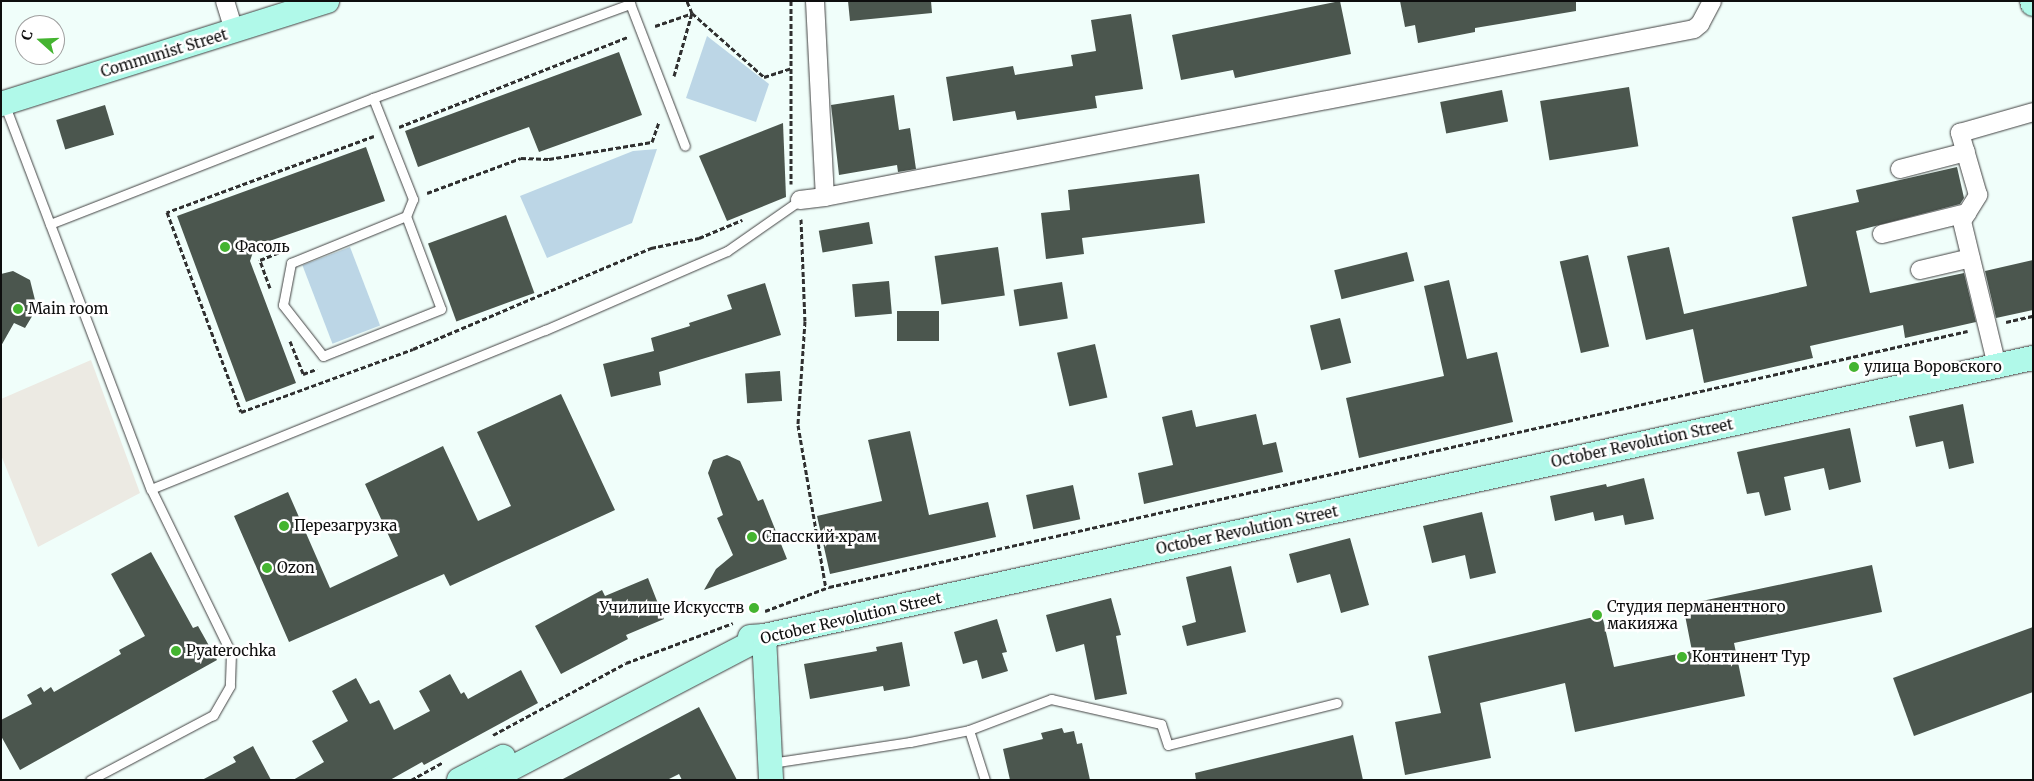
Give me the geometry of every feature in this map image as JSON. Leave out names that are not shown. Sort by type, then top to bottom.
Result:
[{"type":"street","points":[[225,1],[234,31]]},
{"type":"street","name":"Communist Street","points":[[2,104],[327,1]]},
{"type":"street","points":[[815,1],[825,197]]},
{"type":"street","points":[[800,200],[825,197],[1694,29],[1700,24],[1712,1]]},
{"type":"street","points":[[1997,366],[1962,221],[1978,196],[1960,134],[2033,112]]},
{"type":"street","points":[[1900,168],[1966,152]]},
{"type":"street","points":[[1882,234],[1967,213]]},
{"type":"street","points":[[1920,270],[1971,258]]},
{"type":"street","name":"October Revolution Street","points":[[489,780],[764,636],[2033,358]]},
{"type":"street","points":[[459,780],[728,639],[764,636],[771,772]]},
{"type":"lane","points":[[50,224],[374,98],[630,3],[685,146]]},
{"type":"lane","points":[[374,98],[412,199],[406,216],[441,309],[323,356],[283,305],[291,262],[406,216]]},
{"type":"lane","points":[[2,104],[151,489],[232,653],[230,686],[213,715],[90,780]]},
{"type":"lane","points":[[151,489],[545,330],[718,255],[800,200]]},
{"type":"lane","points":[[771,772],[969,730],[1051,699],[1161,724],[1168,745],[1337,703]]},
{"type":"lane","points":[[969,730],[984,780]]},
{"type":"path","points":[[687,1],[692,13],[764,77],[791,68]]},
{"type":"path","points":[[791,1],[791,200],[800,200],[805,321],[798,425],[826,588]]},
{"type":"path","points":[[692,13],[386,132],[167,212],[241,412],[413,349],[650,248],[698,238],[749,217]]},
{"type":"path","points":[[412,199],[521,158],[549,159],[652,142],[667,100],[692,13]]},
{"type":"path","points":[[372,137],[375,146]]},
{"type":"path","points":[[273,295],[260,260],[287,249]]},
{"type":"path","points":[[760,613],[826,588],[2033,316]]},
{"type":"path","points":[[290,339],[303,374],[321,367]]},
{"type":"path","points":[[488,738],[626,663],[742,620]]},
{"type":"path","points":[[411,780],[445,761]]},
{"type":"shaded area","points":[[707,36],[769,84],[756,122],[686,98]]},
{"type":"shaded area","points":[[657,149],[632,223],[547,258],[520,196],[633,151]]},
{"type":"shaded area","points":[[350,247],[380,325],[332,344],[302,265]]},
{"type":"shaded area","points":[[91,360],[140,493],[38,547],[1,455],[1,399]]},
{"type":"building","points":[[848,1],[931,1],[932,13],[850,21]]},
{"type":"building","points":[[1340,1],[1351,54],[1235,78],[1233,70],[1181,80],[1172,35]]},
{"type":"building","points":[[1400,1],[1576,1],[1576,11],[1475,28],[1475,32],[1418,43],[1415,25],[1405,27]]},
{"type":"building","points":[[1131,14],[1143,89],[1095,96],[1097,108],[1017,120],[1015,111],[953,121],[946,77],[1013,66],[1015,75],[1073,66],[1071,55],[1096,51],[1091,20]]},
{"type":"building","points":[[619,52],[642,115],[539,152],[529,127],[418,167],[405,131]]},
{"type":"building","points":[[1629,87],[1638,146],[1549,160],[1540,101]]},
{"type":"building","points":[[1502,90],[1508,121],[1446,133],[1440,102]]},
{"type":"building","points":[[894,95],[899,130],[910,128],[916,169],[898,172],[897,165],[839,175],[831,105]]},
{"type":"building","points":[[105,105],[114,135],[65,150],[56,120]]},
{"type":"building","points":[[783,123],[786,197],[727,221],[699,156]]},
{"type":"building","points":[[366,147],[385,201],[255,246],[250,261],[296,383],[246,402],[177,216]]},
{"type":"building","points":[[1957,167],[1964,198],[1960,204],[1856,231],[1870,293],[1964,273],[1976,322],[1905,338],[1903,325],[1810,346],[1813,358],[1704,383],[1693,329],[1646,340],[1627,256],[1669,247],[1684,314],[1807,286],[1792,217],[1859,202],[1856,190]]},
{"type":"building","points":[[1199,174],[1205,223],[1082,238],[1084,254],[1046,259],[1041,213],[1070,210],[1068,190]]},
{"type":"building","points":[[506,215],[534,293],[456,321],[428,243]]},
{"type":"building","points":[[869,222],[873,244],[823,253],[819,231]]},
{"type":"building","points":[[998,247],[1005,296],[941,304],[935,256]]},
{"type":"building","points":[[1407,252],[1414,281],[1341,299],[1334,270]]},
{"type":"building","points":[[1588,255],[1609,347],[1581,353],[1560,262]]},
{"type":"building","points":[[2033,260],[2033,310],[1996,318],[1985,271]]},
{"type":"building","points":[[13,271],[30,280],[37,308],[25,328],[14,323],[1,346],[1,274]]},
{"type":"building","points":[[1449,280],[1467,359],[1497,352],[1513,422],[1359,458],[1346,398],[1444,376],[1424,286]]},
{"type":"building","points":[[889,281],[892,314],[855,317],[852,284]]},
{"type":"building","points":[[1062,282],[1068,319],[1019,326],[1014,290]]},
{"type":"building","points":[[765,283],[781,335],[659,372],[661,385],[611,397],[603,364],[654,351],[651,338],[690,326],[689,323],[732,309],[727,295]]},
{"type":"building","points":[[897,311],[939,311],[939,341],[897,341]]},
{"type":"building","points":[[1340,318],[1351,363],[1321,370],[1310,325]]},
{"type":"building","points":[[1095,344],[1107,398],[1069,406],[1057,353]]},
{"type":"building","points":[[780,371],[782,401],[747,403],[745,373]]},
{"type":"building","points":[[561,394],[615,510],[450,586],[444,574],[289,642],[234,516],[288,492],[330,588],[398,556],[365,484],[443,446],[478,521],[511,506],[477,432]]},
{"type":"building","points":[[1963,404],[1974,463],[1949,469],[1943,441],[1916,447],[1909,416]]},
{"type":"building","points":[[1192,410],[1196,427],[1256,414],[1263,445],[1276,442],[1283,472],[1144,504],[1138,473],[1173,465],[1162,417]]},
{"type":"building","points":[[1850,428],[1861,482],[1829,490],[1824,468],[1784,477],[1791,510],[1765,516],[1759,492],[1747,494],[1737,452]]},
{"type":"building","points":[[910,431],[929,515],[988,502],[996,537],[830,574],[817,516],[882,501],[868,440]]},
{"type":"building","name":"Спасский храм","points":[[727,455],[740,461],[758,501],[763,499],[787,559],[704,590],[716,569],[733,555],[717,518],[723,515],[708,473],[713,460]]},
{"type":"building","points":[[1644,478],[1654,519],[1625,525],[1623,515],[1595,521],[1593,512],[1555,521],[1550,496],[1606,484],[1607,487]]},
{"type":"building","points":[[1073,485],[1080,519],[1033,529],[1026,495]]},
{"type":"building","points":[[1482,512],[1496,573],[1470,579],[1465,555],[1432,563],[1423,526]]},
{"type":"building","points":[[1350,538],[1369,605],[1341,613],[1330,574],[1297,583],[1289,554]]},
{"type":"building","points":[[151,552],[193,628],[198,626],[217,660],[20,770],[1,736],[1,720],[32,704],[27,695],[41,687],[44,692],[51,687],[54,692],[121,654],[119,650],[145,636],[111,574]]},
{"type":"building","points":[[1872,565],[1882,612],[1734,643],[1745,696],[1575,732],[1565,683],[1480,703],[1491,758],[1405,775],[1395,722],[1441,713],[1428,656],[1602,615],[1614,667],[1692,651],[1683,605]]},
{"type":"building","points":[[1231,566],[1246,632],[1187,646],[1182,626],[1196,622],[1186,577]]},
{"type":"building","points":[[648,578],[664,619],[626,635],[628,639],[561,674],[535,626],[602,590],[605,596]]},
{"type":"building","points":[[1111,598],[1121,635],[1116,636],[1127,694],[1095,700],[1084,644],[1056,652],[1046,615]]},
{"type":"building","points":[[997,619],[1007,652],[1002,653],[1008,671],[982,679],[977,660],[963,664],[954,632]]},
{"type":"building","points":[[2033,627],[2033,692],[1914,736],[1893,678]]},
{"type":"building","points":[[902,642],[910,686],[884,691],[883,686],[810,699],[804,664],[877,651],[876,647]]},
{"type":"building","points":[[521,670],[538,703],[424,765],[422,762],[390,780],[293,780],[324,762],[312,741],[348,721],[332,691],[356,678],[370,704],[379,700],[394,730],[430,711],[419,691],[450,674],[461,694],[464,692],[468,699]]},
{"type":"building","points":[[699,707],[737,780],[682,780],[679,774],[667,780],[561,780]]},
{"type":"building","points":[[1062,728],[1064,733],[1074,731],[1077,744],[1082,743],[1090,780],[1010,780],[1003,749],[1043,739],[1041,733]]},
{"type":"building","points":[[1353,735],[1363,780],[1196,780],[1195,773]]},
{"type":"building","points":[[253,746],[271,780],[202,780],[236,762],[233,757]]},
{"type":"place","name":"Фасоль","points":[[225,247]]},
{"type":"place","name":"Main room","points":[[18,309]]},
{"type":"place","name":"улица Воровского","points":[[1854,367]]},
{"type":"place","name":"Перезагрузка","points":[[284,526]]},
{"type":"place","name":"Спасский храм","points":[[752,537]]},
{"type":"place","name":"Ozon","points":[[267,568]]},
{"type":"place","name":"Училище Искусств","points":[[754,608]]},
{"type":"place","name":"Студия перманентного макияжа","points":[[1597,615]]},
{"type":"place","name":"Pyaterochka","points":[[176,651]]},
{"type":"place","name":"Континент Тур","points":[[1682,657]]}]
